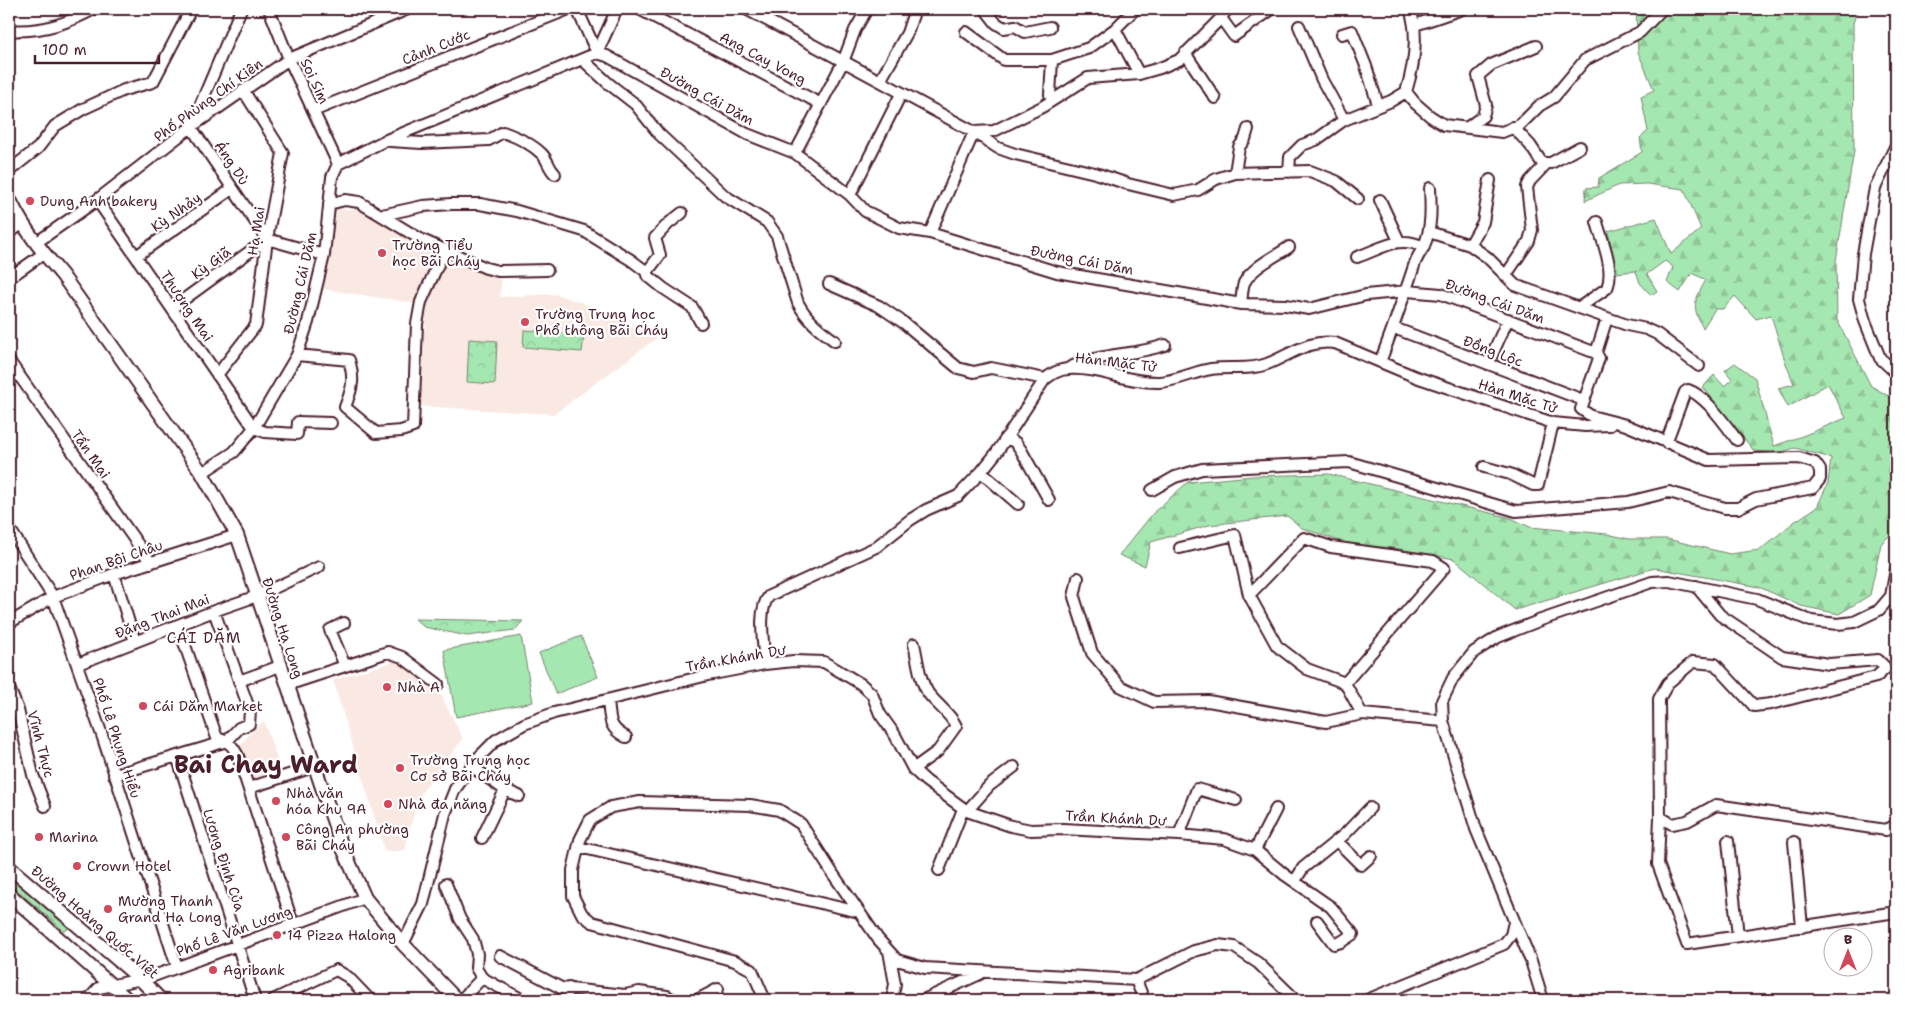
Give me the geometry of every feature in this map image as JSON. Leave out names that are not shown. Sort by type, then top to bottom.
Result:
[{"type":"main road","name":"Đường Hạ Long","points":[[10,201],[40,240],[59,272],[202,473],[236,535],[341,844],[365,898],[403,944],[457,1000]]},
{"type":"main road","name":"Đường Hạ Long","points":[[10,201],[22,224],[43,254],[59,272]]},
{"type":"main road","name":"Đường Hoàng Quốc Việt","points":[[9,867],[140,979],[160,1000]]},
{"type":"main road","points":[[9,894],[128,1000]]},
{"type":"street","points":[[9,30],[36,31],[51,28],[71,21],[94,9]]},
{"type":"street","points":[[9,171],[38,148],[55,126],[82,109],[124,90],[153,82],[191,9]]},
{"type":"street","points":[[191,127],[242,9]]},
{"type":"street","name":"Soi Sim","points":[[269,9],[289,59],[338,164]]},
{"type":"street","name":"Phố Phùng Chí Kiên","points":[[40,240],[97,200],[191,127],[289,59],[408,9]]},
{"type":"street","name":"Cảnh Cước","points":[[313,111],[569,9]]},
{"type":"street","points":[[577,9],[597,53]]},
{"type":"street","points":[[338,164],[384,141],[597,53],[617,9]]},
{"type":"street","name":"Ang Cay Vong","points":[[639,9],[821,104]]},
{"type":"street","points":[[746,9],[880,80],[902,94],[974,132],[998,148],[1015,154],[1087,171],[1128,184],[1174,195],[1198,190],[1216,179],[1234,173],[1310,171],[1336,182],[1358,200]]},
{"type":"street","points":[[795,153],[843,62],[855,30],[867,9]]},
{"type":"street","points":[[880,80],[907,33],[915,9]]},
{"type":"street","points":[[985,9],[996,23],[1004,28],[1015,26],[1025,32],[1050,27]]},
{"type":"street","points":[[966,32],[1004,60],[1052,60],[1089,48],[1115,29],[1135,9]]},
{"type":"street","points":[[974,132],[994,131],[1055,99],[1088,78],[1139,74],[1178,60],[1221,18],[1227,9]]},
{"type":"street","points":[[1221,18],[1234,36],[1272,9]]},
{"type":"street","points":[[1289,172],[1290,157],[1302,145],[1316,140],[1344,120],[1391,101],[1406,92],[1414,53],[1415,25],[1410,9]]},
{"type":"street","points":[[1415,25],[1462,9]]},
{"type":"street","points":[[1406,92],[1415,103],[1444,125],[1502,132],[1520,125],[1539,106],[1554,97],[1585,60],[1640,32],[1662,9]]},
{"type":"street","points":[[1299,26],[1322,80],[1344,120]]},
{"type":"street","points":[[1115,29],[1139,74]]},
{"type":"street","points":[[1342,34],[1352,31],[1366,66],[1378,105]]},
{"type":"street","points":[[1468,127],[1483,116],[1486,105],[1478,76],[1491,65],[1536,46]]},
{"type":"street","name":"Đường Cái Dăm","points":[[597,53],[607,56],[748,134],[795,153],[850,195],[865,211],[899,228],[930,233],[1057,272],[1241,304],[1286,305],[1309,309],[1366,295],[1407,291],[1441,294],[1596,353]]},
{"type":"street","points":[[1185,54],[1215,98]]},
{"type":"street","points":[[583,60],[635,104],[659,134],[725,196],[772,227],[781,246],[798,303],[817,328],[835,341]]},
{"type":"street","points":[[1052,60],[1050,95],[1055,99]]},
{"type":"street","name":"Hạ Mai","points":[[217,375],[256,325],[267,239],[283,153],[243,90]]},
{"type":"street","points":[[850,195],[902,94]]},
{"type":"street","name":"Áng Dù","points":[[191,127],[267,239]]},
{"type":"street","points":[[1513,128],[1530,145],[1542,163],[1546,164]]},
{"type":"street","points":[[1234,173],[1239,147],[1245,139],[1248,129]]},
{"type":"street","points":[[384,141],[422,143],[489,140],[502,132],[518,137],[543,155],[549,169],[555,174]]},
{"type":"street","points":[[930,233],[974,132]]},
{"type":"street","points":[[1896,144],[1876,188],[1863,254],[1859,299],[1864,320],[1880,358],[1896,373]]},
{"type":"street","points":[[1506,275],[1529,241],[1532,230],[1527,187],[1546,164],[1580,147]]},
{"type":"street","name":"Đường Cái Dăm","points":[[202,473],[234,452],[254,428],[297,355],[308,322],[324,255],[332,177],[338,164]]},
{"type":"street","points":[[1470,245],[1483,222],[1490,180]]},
{"type":"street","points":[[1380,362],[1394,328],[1416,260],[1424,247],[1429,232],[1430,188]]},
{"type":"street","name":"Kỳ Nhảy","points":[[136,256],[232,189]]},
{"type":"street","name":"Thượng Mai","points":[[97,200],[254,428]]},
{"type":"street","points":[[329,204],[345,200],[359,202],[422,240],[486,268],[498,271],[547,270]]},
{"type":"street","points":[[1380,200],[1400,241]]},
{"type":"street","points":[[382,215],[423,206],[480,204],[517,211],[584,231],[632,260],[663,288],[692,307],[701,323]]},
{"type":"street","points":[[647,272],[660,255],[656,238],[668,224],[682,213]]},
{"type":"street","points":[[1580,307],[1609,285],[1610,276],[1597,222]]},
{"type":"street","points":[[9,233],[22,224]]},
{"type":"street","points":[[1429,232],[1470,245],[1487,257],[1515,285],[1657,334],[1699,366]]},
{"type":"street","points":[[267,239],[324,255]]},
{"type":"street","name":"Kỳ Giã","points":[[172,308],[267,239]]},
{"type":"street","points":[[1357,257],[1376,251],[1392,242],[1414,242],[1424,247]]},
{"type":"street","points":[[1241,304],[1244,285],[1247,279],[1256,270],[1289,247]]},
{"type":"street","points":[[297,355],[349,360],[354,374],[345,408],[376,433],[401,431],[413,427],[417,324],[421,302],[445,249]]},
{"type":"street","points":[[9,278],[43,254]]},
{"type":"street","points":[[829,284],[885,310],[904,323],[958,368],[974,372],[991,368],[1045,380]]},
{"type":"street","points":[[1152,490],[1175,477],[1202,469],[1349,462],[1516,511],[1628,502],[1670,492],[1724,508],[1738,508],[1756,500],[1813,488],[1820,479],[1820,470],[1815,463],[1799,458],[1708,460],[1626,425],[1607,422],[1584,412],[1581,409],[1583,400],[1597,364],[1598,358],[1596,353],[1607,318]]},
{"type":"street","points":[[1488,364],[1508,319]]},
{"type":"street","name":"Đồng Lộc","points":[[1394,328],[1583,400]]},
{"type":"street","name":"Hàn Mặc Tử","points":[[765,664],[762,619],[764,602],[769,596],[876,547],[926,510],[958,496],[981,472],[1045,380],[1057,372],[1068,369],[1087,370],[1140,381],[1159,382],[1176,380],[1196,372],[1214,369],[1250,368],[1266,364],[1304,346],[1324,341],[1335,342],[1416,377],[1553,423],[1585,426],[1626,425]]},
{"type":"street","points":[[1068,369],[1095,358],[1139,353],[1165,345]]},
{"type":"street","name":"Tấn Mai","points":[[9,361],[151,563]]},
{"type":"street","points":[[1666,443],[1685,392],[1688,390],[1696,393],[1727,426],[1736,440]]},
{"type":"street","points":[[254,428],[265,432],[297,434],[298,422],[331,423]]},
{"type":"street","points":[[1484,467],[1510,474],[1538,486],[1553,423]]},
{"type":"street","points":[[1006,437],[1021,450],[1049,500]]},
{"type":"street","points":[[981,472],[1018,504]]},
{"type":"street","name":"Phố Lê Phụng Hiểu","points":[[9,528],[53,597],[78,664],[177,967]]},
{"type":"street","name":"Phan Bội Châu","points":[[9,623],[53,597],[114,574],[236,535]]},
{"type":"street","points":[[1180,548],[1234,535],[1249,595],[1277,646],[1307,669],[1345,683],[1362,714]]},
{"type":"street","points":[[1249,595],[1304,538],[1331,547],[1433,561],[1444,568],[1345,683]]},
{"type":"street","name":"Đặng Thai Mai","points":[[78,664],[257,596],[319,567]]},
{"type":"street","points":[[1543,1000],[1530,961],[1476,829],[1443,721],[1442,701],[1453,678],[1474,652],[1498,637],[1541,620],[1652,582],[1669,581],[1758,599],[1811,621],[1838,624],[1854,622],[1880,610],[1892,596],[1896,569]]},
{"type":"street","points":[[114,574],[135,642]]},
{"type":"street","points":[[1078,578],[1074,597],[1092,653],[1120,686],[1154,702],[1208,701],[1326,722],[1362,714],[1443,721]]},
{"type":"street","points":[[1696,586],[1720,615],[1782,657],[1829,664],[1878,660],[1886,668],[1876,677],[1771,704],[1754,706],[1715,664],[1693,662],[1668,683],[1659,699],[1660,817],[1658,864],[1687,944],[1896,912]]},
{"type":"street","points":[[114,775],[227,741],[239,728],[250,721],[250,711],[214,611]]},
{"type":"street","points":[[344,623],[330,630],[345,666]]},
{"type":"street","points":[[178,625],[218,738],[233,745],[238,756],[293,924]]},
{"type":"street","points":[[913,769],[938,752],[956,726],[928,693],[922,682],[914,644]]},
{"type":"street","points":[[287,685],[388,652],[402,657],[438,684]]},
{"type":"street","name":"Trần Khánh Dư","points":[[403,944],[424,904],[445,814],[455,789],[471,766],[496,740],[524,724],[554,713],[708,675],[765,664],[794,661],[824,662],[861,684],[872,694],[880,714],[913,769],[965,810],[1011,826],[1031,830],[1064,829],[1179,834],[1224,839],[1255,850],[1331,907],[1353,934],[1334,944],[1317,920]]},
{"type":"street","points":[[239,681],[280,666]]},
{"type":"street","name":"Vĩnh Thực","points":[[9,688],[18,710],[33,774],[45,806]]},
{"type":"street","points":[[608,700],[611,725],[617,732],[626,737]]},
{"type":"street","name":"Lương Định Của","points":[[177,756],[255,1000]]},
{"type":"street","points":[[249,788],[316,766]]},
{"type":"street","points":[[471,766],[505,790],[519,796]]},
{"type":"street","points":[[939,870],[965,810],[989,786],[1014,767]]},
{"type":"street","points":[[1179,834],[1197,789],[1236,800]]},
{"type":"street","points":[[482,838],[505,790]]},
{"type":"street","points":[[765,1000],[752,970],[735,961],[592,922],[582,914],[573,896],[573,870],[579,847],[590,820],[611,806],[640,802],[750,805],[778,810],[801,824],[859,912],[897,960],[925,968],[1136,980],[1194,951],[1218,945],[1234,947],[1258,963],[1296,1000]]},
{"type":"street","points":[[1660,817],[1672,824],[1687,821],[1716,805],[1886,830],[1896,825]]},
{"type":"street","points":[[1295,881],[1303,868],[1337,841],[1370,808]]},
{"type":"street","points":[[1255,850],[1276,809]]},
{"type":"street","points":[[1337,841],[1362,865],[1371,856]]},
{"type":"street","points":[[1728,841],[1738,936]]},
{"type":"street","points":[[1794,842],[1802,927]]},
{"type":"street","points":[[579,847],[859,912]]},
{"type":"street","points":[[446,884],[460,919],[473,940],[477,954],[476,968],[482,978],[523,1000]]},
{"type":"street","name":"Phố Lê Văn Lương","points":[[88,1000],[99,988],[140,979],[177,967],[365,898]]},
{"type":"street","points":[[1368,1000],[1504,944],[1511,935],[1514,922]]},
{"type":"street","points":[[888,950],[895,984],[892,1000]]},
{"type":"street","points":[[500,956],[561,988],[625,995],[639,992],[668,996],[674,1000]]},
{"type":"street","points":[[273,1000],[289,997],[336,970],[348,977],[370,1000]]},
{"type":"street","points":[[923,1000],[983,972]]},
{"type":"street","points":[[461,1000],[482,978]]},
{"type":"street","points":[[1136,980],[1144,1000]]},
{"type":"street","points":[[565,1000],[569,988]]},
{"type":"street","points":[[697,1000],[718,989]]},
{"type":"shaded area","name":"Trường Trung học Phổ thông Bãi Cháy","points":[[337,209],[369,210],[445,259],[501,280],[500,297],[555,294],[592,306],[657,338],[554,414],[417,406],[427,305],[323,289]]},
{"type":"shaded area","name":"Trường Trung học Cơ sở Bãi Cháy","points":[[402,659],[436,685],[463,739],[418,797],[405,850],[385,852],[333,680]]},
{"type":"shaded area","points":[[264,721],[282,773],[253,783],[241,745],[251,732]]},
{"type":"green space","points":[[1636,9],[1858,9],[1853,23],[1854,151],[1836,261],[1837,320],[1871,386],[1896,400],[1896,529],[1881,544],[1870,595],[1839,614],[1801,606],[1759,587],[1655,568],[1515,610],[1454,559],[1394,548],[1348,544],[1302,528],[1287,516],[1209,525],[1151,542],[1145,566],[1119,555],[1155,511],[1188,482],[1253,476],[1329,474],[1511,518],[1530,527],[1607,534],[1629,539],[1667,539],[1730,554],[1760,550],[1794,522],[1817,507],[1828,483],[1831,458],[1795,448],[1779,453],[1754,451],[1703,387],[1714,375],[1724,386],[1732,379],[1725,370],[1735,363],[1755,378],[1774,446],[1846,418],[1828,384],[1788,407],[1778,388],[1794,384],[1771,315],[1756,319],[1735,296],[1723,309],[1715,309],[1703,328],[1695,304],[1706,280],[1692,273],[1680,292],[1667,282],[1673,267],[1665,261],[1647,274],[1657,291],[1651,295],[1640,283],[1636,271],[1616,273],[1608,231],[1656,218],[1671,254],[1701,229],[1684,189],[1647,184],[1619,185],[1585,201],[1586,188],[1598,187],[1599,178],[1642,152],[1640,138],[1648,131],[1641,96],[1654,90],[1638,52]]},
{"type":"green space","points":[[524,330],[584,335],[582,352],[523,347]]},
{"type":"green space","points":[[469,339],[497,341],[495,384],[467,382]]},
{"type":"green space","points":[[415,619],[523,621],[515,630],[467,636],[424,627]]},
{"type":"green space","points":[[521,636],[533,702],[456,717],[444,650]]},
{"type":"green space","points":[[581,636],[598,677],[556,694],[539,653]]},
{"type":"green space","points":[[9,876],[68,929],[64,931],[9,883]]},
{"type":"place","name":"Dung Anh bakery","points":[[30,201]]},
{"type":"place","name":"Trường Tiểu học Bãi Cháy","points":[[382,253]]},
{"type":"place","name":"Trường Trung học Phổ thông Bãi Cháy","points":[[525,322]]},
{"type":"place","name":"Nhà A","points":[[387,687]]},
{"type":"place","name":"Cái Dăm Market","points":[[143,706]]},
{"type":"place","name":"Trường Trung học Cơ sở Bãi Cháy","points":[[400,768]]},
{"type":"place","name":"Nhà văn hóa Khu 9A","points":[[276,801]]},
{"type":"place","name":"Nhà đa năng","points":[[388,804]]},
{"type":"place","name":"Marina","points":[[39,837]]},
{"type":"place","name":"Công An phường Bãi Cháy","points":[[286,837]]},
{"type":"place","name":"Crown Hotel","points":[[77,866]]},
{"type":"place","name":"Mường Thanh Grand Hạ Long","points":[[108,909]]},
{"type":"place","name":"14 Pizza Halong","points":[[277,935]]},
{"type":"place","name":"Agribank","points":[[213,970]]},
{"type":"district","name":"CÁI DĂM","points":[[204,638]]},
{"type":"district","name":"Bai Chay Ward","points":[[266,765]]}]
